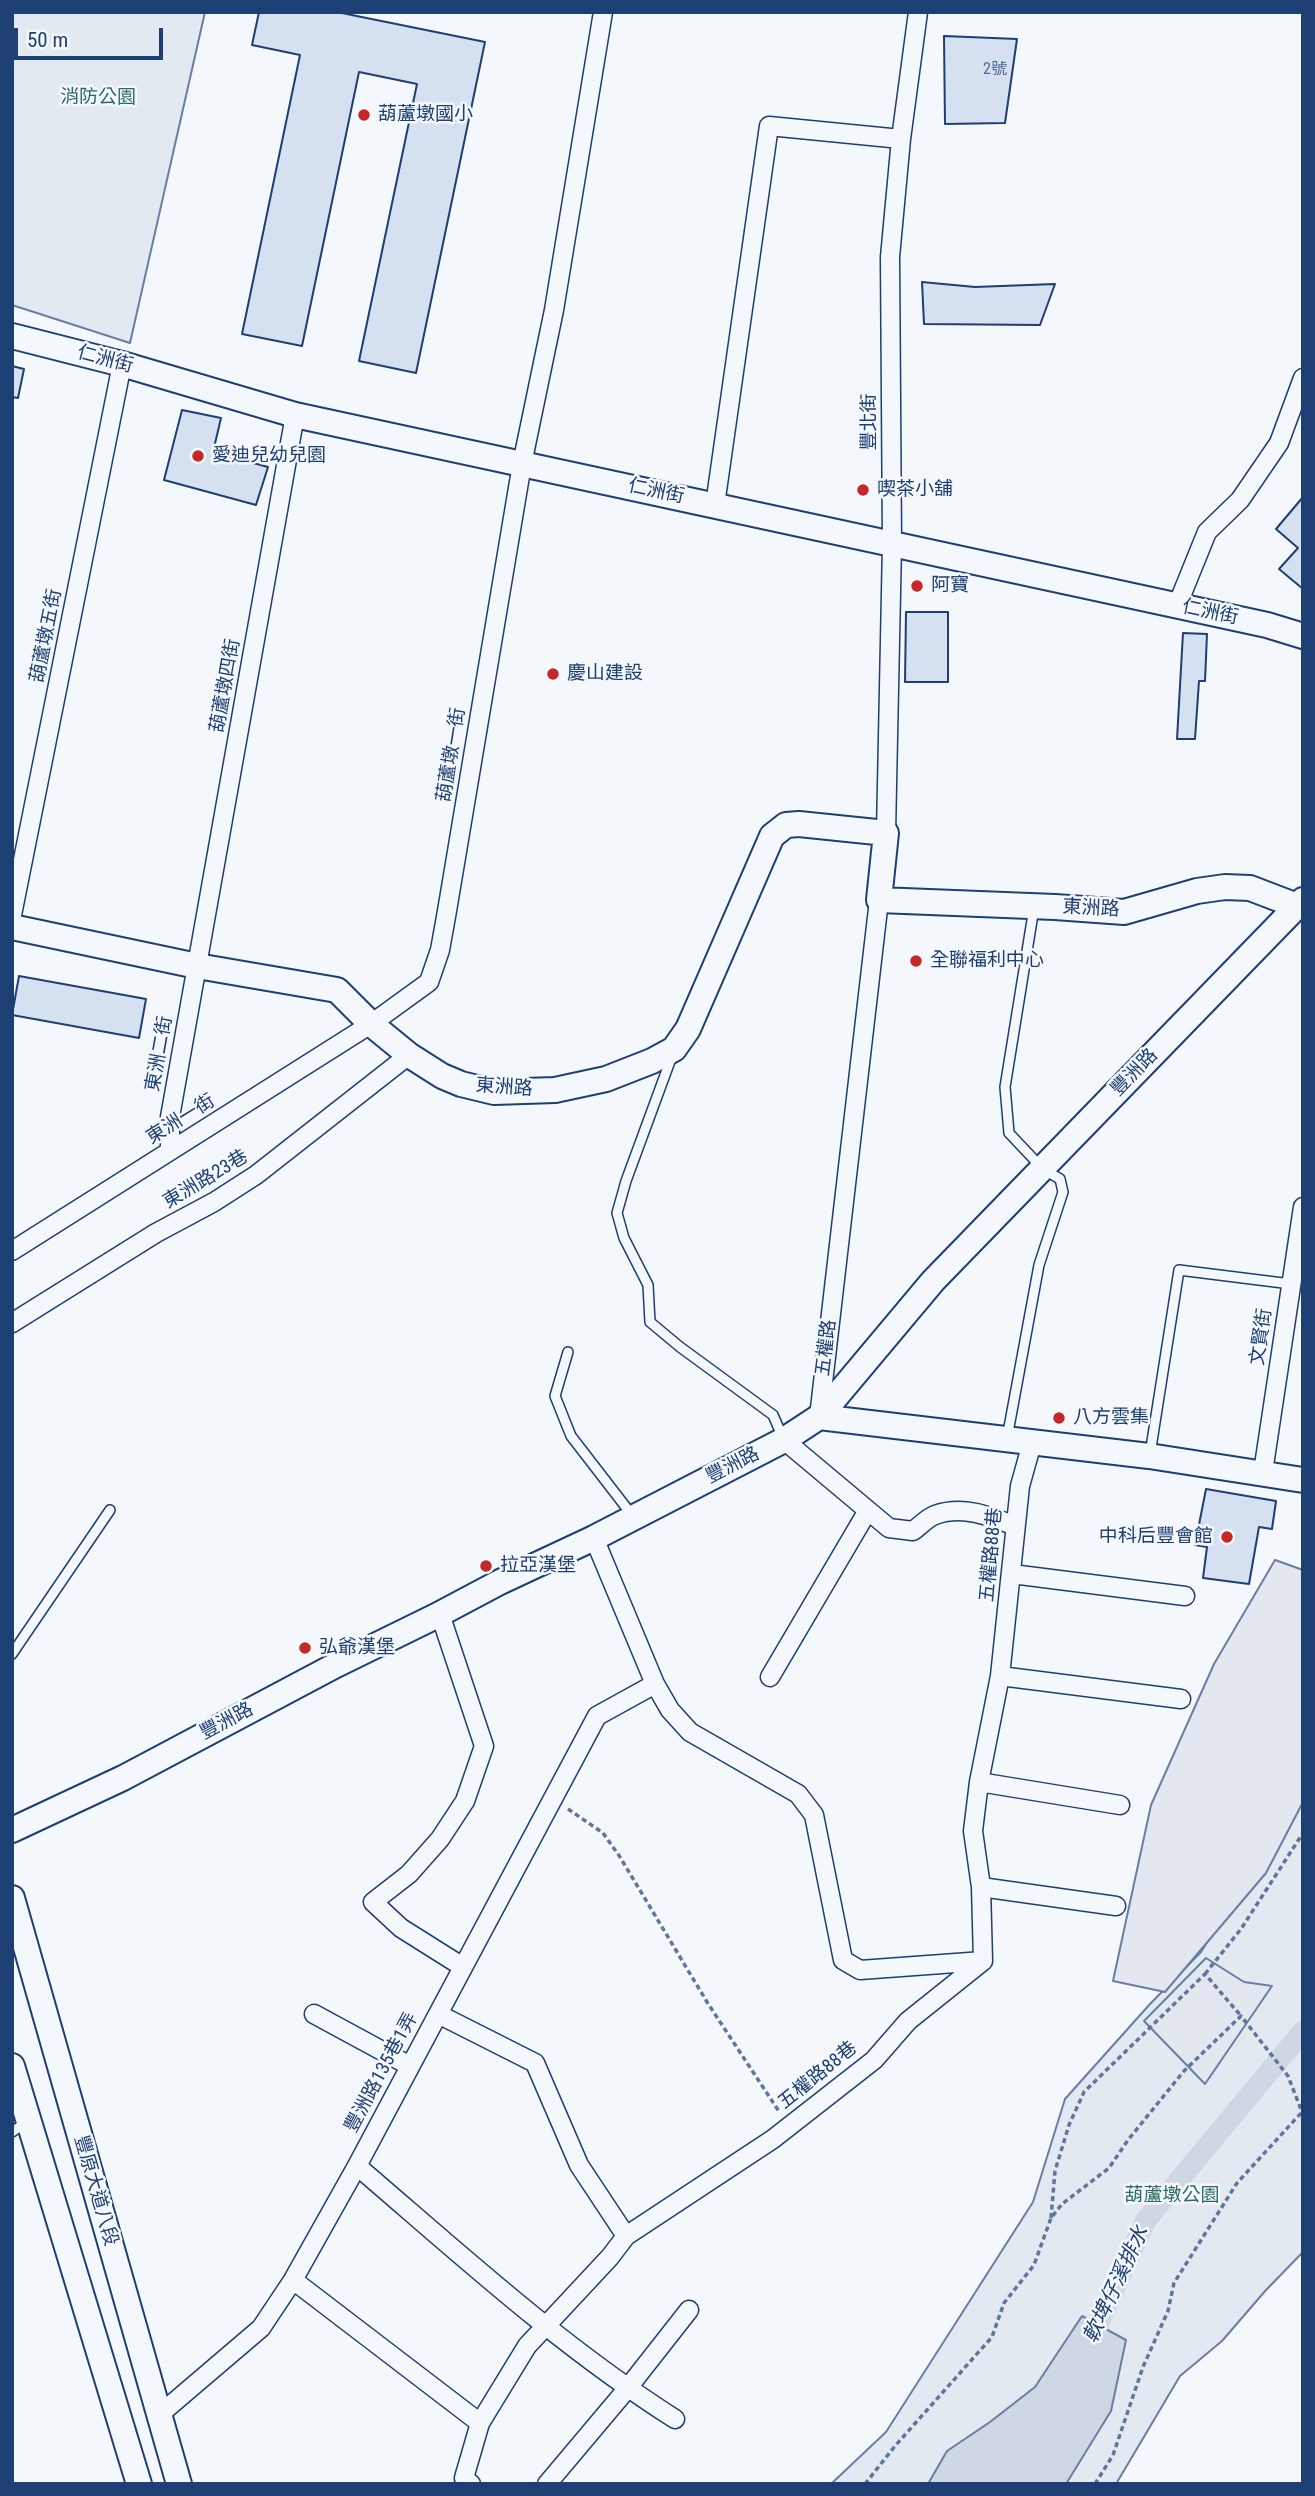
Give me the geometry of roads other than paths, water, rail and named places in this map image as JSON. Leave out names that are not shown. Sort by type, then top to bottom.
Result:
[{"type":"street","name":"葫蘆墩一街","points":[[371,1024],[429,982],[440,950],[522,464],[554,310],[603,12]]},
{"type":"street","name":"豐北街","points":[[886,834],[892,544],[890,257],[901,139],[918,12]]},
{"type":"street","points":[[715,505],[769,126],[901,139]]},
{"type":"street","name":"仁洲街","points":[[12,336],[122,364],[295,415],[1267,625],[1303,636]]},
{"type":"street","name":"葫蘆墩五街","points":[[12,915],[122,364]]},
{"type":"street","points":[[1177,606],[1207,533],[1240,500],[1279,443],[1303,377]]},
{"type":"street","name":"葫蘆墩四街","points":[[197,966],[295,415]]},
{"type":"street","points":[[674,1049],[688,1029],[772,836],[786,825],[799,824],[886,834]]},
{"type":"street","name":"五權路","points":[[819,1416],[886,834]]},
{"type":"street","name":"東洲路","points":[[879,901],[1124,912],[1197,891],[1225,887],[1250,888],[1300,903]]},
{"type":"street","name":"豐洲路","points":[[12,1830],[123,1778],[231,1719],[500,1582],[594,1538],[784,1440],[819,1416],[933,1281],[1300,903]]},
{"type":"street","name":"東洲路","points":[[12,927],[197,966],[337,990],[371,1024],[409,1055],[442,1076],[494,1092],[555,1090],[606,1079],[653,1061],[674,1049]]},
{"type":"street","name":"東洲二街","points":[[170,1151],[170,1117],[197,966]]},
{"type":"street","name":"東洲一街","points":[[12,1251],[371,1024]]},
{"type":"street","name":"東洲路23巷","points":[[12,1323],[156,1233],[214,1202],[256,1175],[409,1055]]},
{"type":"street","name":"文賢街","points":[[1264,1472],[1303,1207]]},
{"type":"street","points":[[819,1416],[1149,1456],[1303,1480]]},
{"type":"street","points":[[784,1440],[889,1528],[913,1531],[933,1515],[960,1510],[989,1516],[1015,1526]]},
{"type":"street","name":"五權路88巷","points":[[471,2484],[464,2478],[480,2423],[527,2346],[610,2257],[626,2236],[788,2127],[874,2060],[908,2021],[984,1961],[981,1886],[973,1831],[979,1782],[1000,1676],[1020,1486],[1032,1443]]},
{"type":"street","points":[[770,1677],[867,1512]]},
{"type":"street","points":[[594,1538],[655,1684],[670,1710],[690,1732],[798,1794],[814,1815],[843,1960],[860,1970],[984,1961]]},
{"type":"street","points":[[1012,1574],[1185,1596]]},
{"type":"street","points":[[440,1614],[484,1746],[465,1801],[440,1839],[410,1874],[373,1902],[401,1928],[463,1967]]},
{"type":"street","points":[[1000,1676],[1181,1699]]},
{"type":"street","name":"豐洲路135巷1弄","points":[[159,2415],[261,2328],[293,2280],[357,2166],[597,1716],[655,1684]]},
{"type":"street","points":[[979,1782],[1120,1805]]},
{"type":"street","points":[[981,1886],[1116,1906]]},
{"type":"street","name":"豐原大道八段","points":[[12,1898],[178,2484]]},
{"type":"street","points":[[314,2014],[410,2066]]},
{"type":"street","points":[[438,2014],[535,2063],[579,2165],[626,2236]]},
{"type":"street","points":[[12,2066],[21,2126],[139,2484]]},
{"type":"street","points":[[357,2166],[544,2327],[627,2389],[675,2419]]},
{"type":"street","points":[[293,2280],[480,2423]]},
{"type":"street","points":[[555,2481],[689,2310]]},
{"type":"lane","points":[[1006,1440],[1039,1265],[1063,1192],[1060,1179],[1043,1169],[1009,1133],[1005,1087],[1034,906]]},
{"type":"lane","points":[[674,1049],[617,1213],[624,1238],[648,1285],[650,1322],[773,1415],[784,1440]]},
{"type":"lane","points":[[1149,1456],[1179,1270],[1291,1284]]},
{"type":"lane","points":[[568,1352],[555,1395],[571,1436],[634,1516]]},
{"type":"lane","points":[[12,1654],[110,1510]]},
{"type":"waterway","name":"軟埤仔溪排水","points":[[1087,2348],[1146,2220],[1303,2031]]},
{"type":"place","name":"葫蘆墩國小","points":[[364,115]]},
{"type":"place","name":"愛迪兒幼兒園","points":[[198,456]]},
{"type":"place","name":"喫茶小舖","points":[[863,490]]},
{"type":"place","name":"阿寶","points":[[917,586]]},
{"type":"place","name":"慶山建設","points":[[553,674]]},
{"type":"place","name":"全聯福利中心","points":[[916,961]]},
{"type":"place","name":"八方雲集","points":[[1059,1418]]},
{"type":"place","name":"中科后豐會館","points":[[1227,1537]]},
{"type":"place","name":"拉亞漢堡","points":[[486,1566]]},
{"type":"place","name":"弘爺漢堡","points":[[305,1648]]},
{"type":"park label","name":"消防公園","points":[[98,98]]},
{"type":"park label","name":"葫蘆墩公園","points":[[1172,2196]]}]
